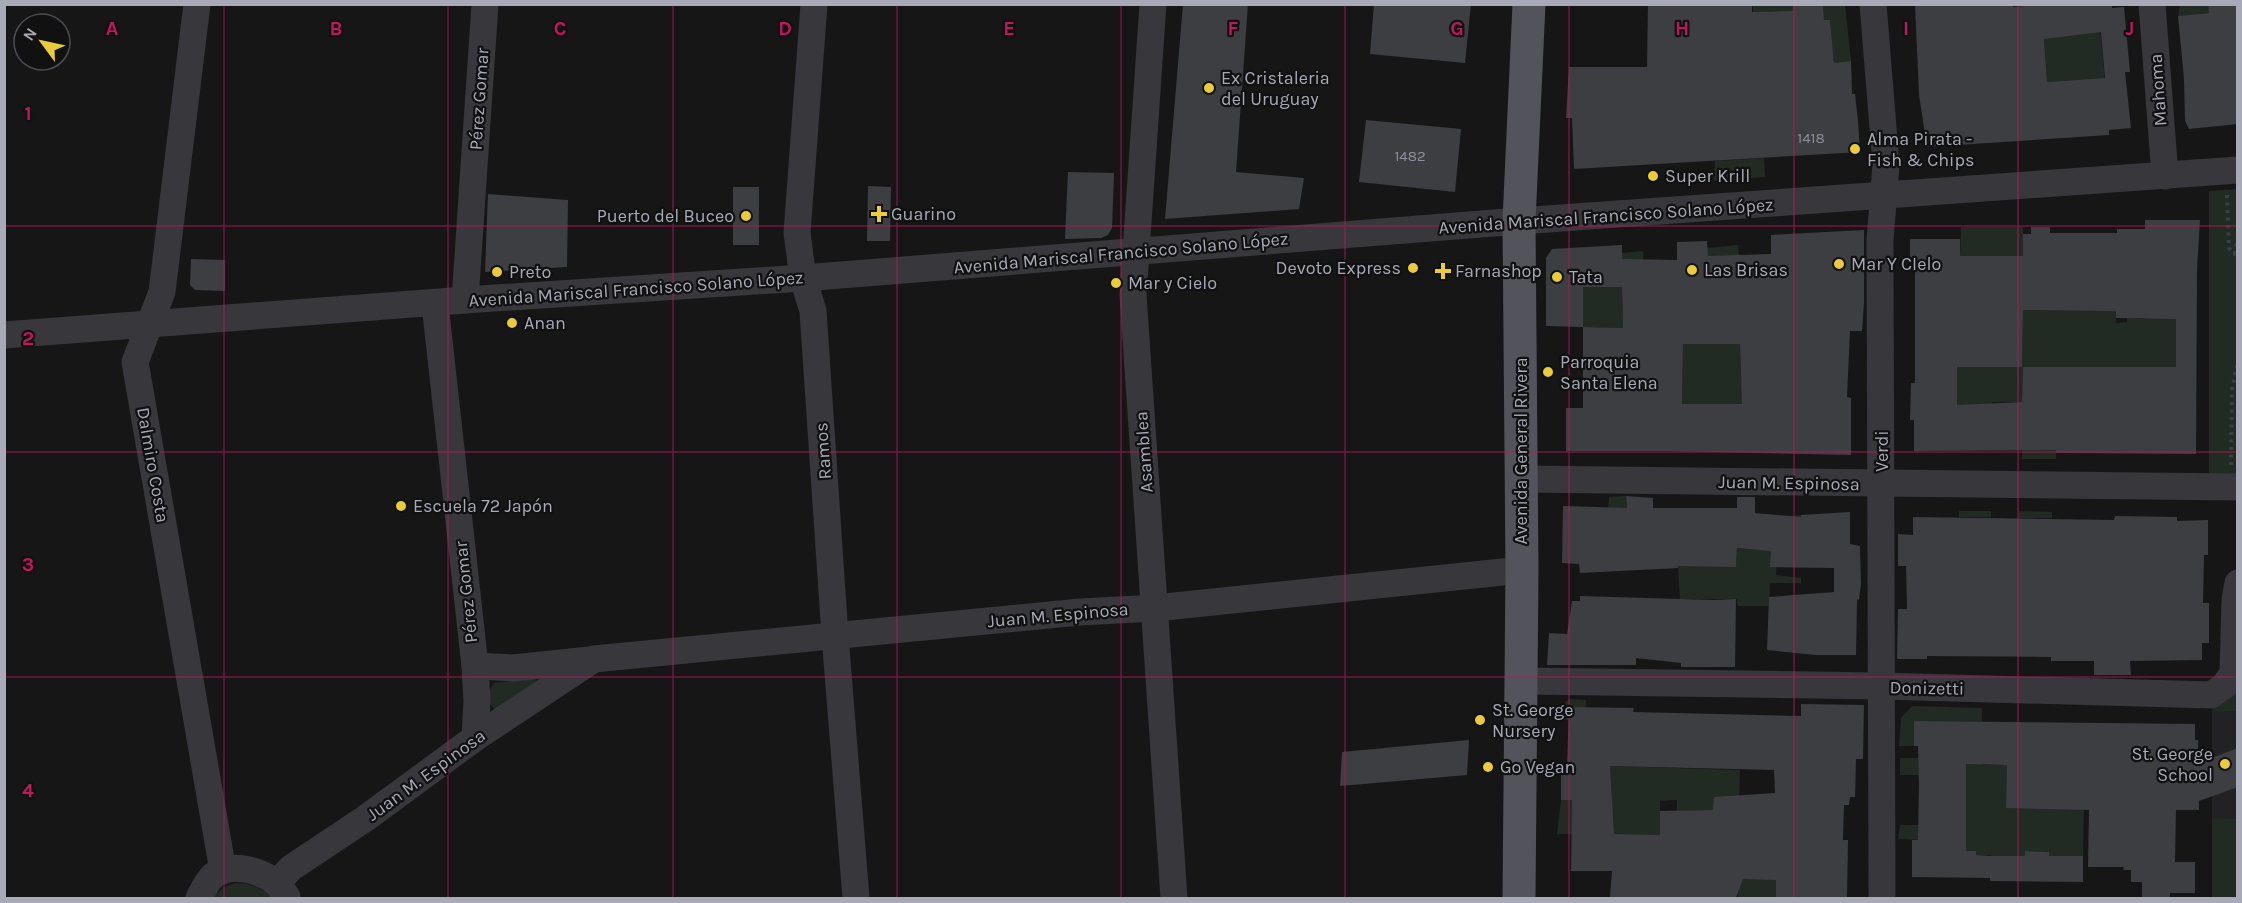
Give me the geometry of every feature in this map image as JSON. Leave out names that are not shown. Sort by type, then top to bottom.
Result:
[{"type":"main road","name":"Avenida General Rivera","points":[[1519,898],[1522,570],[1519,220],[1529,4]]},
{"type":"street","name":"Dalmiro Costa","points":[[197,4],[162,292],[135,362],[223,871]]},
{"type":"street","name":"Pérez Gomar","points":[[465,300],[485,4]]},
{"type":"street","name":"Ramos","points":[[814,4],[797,233],[803,278],[813,311],[835,636],[856,898]]},
{"type":"street","name":"Asamblea","points":[[1153,4],[1133,295],[1174,898]]},
{"type":"street","name":"Verdi","points":[[1873,4],[1886,165],[1881,240],[1882,898]]},
{"type":"street","name":"Mahoma","points":[[2152,4],[2165,177]]},
{"type":"street","name":"Avenida Mariscal Francisco Solano López","points":[[4,335],[1136,253],[1519,220],[2232,171]]},
{"type":"street","name":"Pérez Gomar","points":[[435,304],[475,666],[477,701],[475,738]]},
{"type":"street","name":"Juan M. Espinosa","points":[[1521,479],[2234,487]]},
{"type":"street","name":"Juan M. Espinosa","points":[[475,666],[513,668],[1080,612],[1155,608],[1522,570]]},
{"type":"street","name":"Donizetti","points":[[1521,681],[1881,686],[2211,695],[2224,686],[2233,673],[2235,600],[2238,583]]},
{"type":"street","name":"Juan M. Espinosa","points":[[282,891],[291,868],[366,818],[475,738],[594,659]]},
{"type":"street","points":[[199,898],[210,880],[223,871],[242,869],[255,872],[282,891]]},
{"type":"path","points":[[2232,171],[2229,248],[2236,256]]},
{"type":"path","points":[[2236,256],[2238,237]]},
{"type":"path","points":[[2234,487],[2232,389],[2238,362]]},
{"type":"shaded area","points":[[1753,5],[1793,5],[1793,11],[1753,12]]},
{"type":"shaded area","points":[[1823,5],[1845,5],[1851,61],[1834,63],[1830,20],[1824,20]]},
{"type":"shaded area","points":[[2180,5],[2208,5],[2209,13],[2178,16]]},
{"type":"shaded area","points":[[2099,16],[2107,105],[2076,80],[2047,82],[2043,21]]},
{"type":"shaded area","points":[[1764,158],[1765,177],[1714,181],[1715,161]]},
{"type":"shaded area","points":[[2237,189],[2237,473],[2209,478],[2209,191]]},
{"type":"shaded area","points":[[1961,227],[2023,227],[2023,256],[1960,256]]},
{"type":"shaded area","points":[[1738,245],[1739,255],[1708,281],[1707,248]]},
{"type":"shaded area","points":[[1643,251],[1644,277],[1622,279],[1622,253]]},
{"type":"shaded area","points":[[2023,272],[2116,309],[2116,323],[2127,322],[2127,318],[2144,319],[2176,286],[2176,367],[2023,367],[2022,402],[1992,402],[1992,405],[1943,420],[1957,367],[2022,367]]},
{"type":"shaded area","points":[[1583,287],[1622,287],[1623,328],[1583,327]]},
{"type":"shaded area","points":[[1740,331],[1741,378],[1769,378],[1770,405],[1682,404],[1683,346],[1662,346]]},
{"type":"shaded area","points":[[2056,434],[2056,459],[2022,459],[2022,440]]},
{"type":"shaded area","points":[[1626,496],[1627,508],[1616,508],[1606,532],[1609,497]]},
{"type":"shaded area","points":[[1959,511],[1991,511],[1991,517],[1959,517]]},
{"type":"shaded area","points":[[2019,511],[2052,512],[2052,518],[2019,518]]},
{"type":"shaded area","points":[[1801,515],[1801,555],[1777,556],[1776,575],[1801,578],[1801,583],[1770,583],[1769,606],[1738,606],[1737,599],[1680,599],[1678,566],[1736,565],[1737,548],[1757,550],[1758,542],[1786,543],[1787,516]]},
{"type":"shaded area","points":[[533,678],[537,681],[496,711],[490,704],[489,691],[494,683]]},
{"type":"shaded area","points":[[2237,691],[2237,711],[2212,711],[2213,704],[2227,700]]},
{"type":"shaded area","points":[[1569,699],[1586,700],[1586,708],[1569,707],[1568,720],[1557,720],[1557,709]]},
{"type":"shaded area","points":[[1912,706],[1982,708],[1982,722],[1915,721],[1914,746],[1899,746],[1901,718]]},
{"type":"shaded area","name":"St. George School","points":[[2212,711],[2237,711],[2237,898],[2212,898]]},
{"type":"shaded area","points":[[1966,748],[1982,748],[1982,765],[2009,765],[2006,808],[2084,809],[2083,856],[2049,856],[2049,852],[2026,851],[2025,856],[1991,859],[1991,855],[1976,855],[1976,851],[1958,851],[1966,785]]},
{"type":"shaded area","points":[[1900,758],[1931,758],[1919,775],[1900,775]]},
{"type":"shaded area","points":[[1610,766],[1740,770],[1739,803],[1711,836],[1704,810],[1677,811],[1677,800],[1660,801],[1661,835],[1557,834],[1561,800],[1612,800]]},
{"type":"shaded area","points":[[2212,818],[2237,819],[2237,898],[2212,898]]},
{"type":"shaded area","points":[[1900,825],[1928,825],[1927,840],[1898,839]]},
{"type":"shaded area","points":[[1739,837],[1777,880],[1776,898],[1738,898]]},
{"type":"shaded area","points":[[235,883],[255,887],[265,891],[273,898],[212,898],[224,887]]},
{"type":"building","name":"Ex Cristaleria del Uruguay","points":[[1183,4],[1248,4],[1236,172],[1304,178],[1299,209],[1165,219]]},
{"type":"building","points":[[1374,4],[1471,4],[1465,63],[1370,54]]},
{"type":"building","points":[[1648,4],[1752,4],[1752,12],[1793,11],[1793,4],[1823,4],[1824,20],[1830,20],[1834,63],[1851,61],[1852,94],[1855,94],[1860,152],[1574,169],[1572,118],[1566,118],[1569,67],[1647,67]]},
{"type":"building","points":[[1915,4],[2013,4],[2013,7],[2050,4],[2112,4],[2112,8],[2124,7],[2130,72],[2125,72],[2131,128],[2109,130],[2109,135],[1927,147],[1919,95]],"holes":[[[2101,32],[2105,78],[2047,82],[2044,39]]]},
{"type":"building","points":[[2208,4],[2237,4],[2238,124],[2189,129],[2185,121],[2178,16],[2209,13]]},
{"type":"building","points":[[1366,120],[1461,129],[1455,192],[1359,182]]},
{"type":"building","points":[[1068,172],[1114,173],[1112,228],[1108,235],[1101,238],[1065,239]]},
{"type":"building","name":"Guarino","points":[[868,186],[891,187],[890,241],[867,241]]},
{"type":"building","name":"Puerto del Buceo","points":[[733,187],[759,187],[759,245],[733,245]]},
{"type":"building","points":[[488,194],[568,200],[567,267],[485,272]]},
{"type":"building","points":[[2145,220],[2200,220],[2197,268],[2196,454],[2056,453],[2056,450],[1914,451],[1914,420],[1910,420],[1911,383],[1915,383],[1915,258],[1910,258],[1910,239],[1960,239],[1960,256],[2023,256],[2023,234],[2031,234],[2031,227],[2050,227],[2050,233],[2117,233],[2117,229],[2145,229]],"holes":[[[2023,310],[2116,311],[2116,318],[2176,319],[2176,367],[2023,367],[2022,402],[1957,405],[1957,367],[2022,367]]]},
{"type":"building","points":[[1864,230],[1862,331],[1850,331],[1847,397],[1851,398],[1851,455],[1566,451],[1566,408],[1583,408],[1583,327],[1546,326],[1546,258],[1552,249],[1622,245],[1622,259],[1677,260],[1677,242],[1707,241],[1708,256],[1771,254],[1771,235]],"holes":[[[1583,287],[1622,287],[1623,328],[1583,327]],[[1683,344],[1740,344],[1742,404],[1682,404]]]},
{"type":"building","points":[[191,259],[225,260],[225,291],[195,290],[190,285]]},
{"type":"building","points":[[1626,496],[1653,498],[1653,508],[1737,508],[1737,497],[1755,497],[1755,513],[1801,517],[1801,515],[1850,512],[1850,544],[1860,546],[1861,584],[1859,600],[1857,599],[1856,655],[1815,655],[1767,650],[1769,597],[1834,592],[1834,568],[1770,567],[1771,551],[1737,548],[1736,567],[1678,566],[1678,568],[1580,573],[1579,564],[1562,563],[1563,506],[1627,508]]},
{"type":"building","points":[[2115,516],[2177,517],[2177,521],[2208,520],[2208,555],[2204,555],[2203,603],[2209,603],[2209,643],[2202,643],[2202,660],[2130,661],[2131,675],[2094,675],[2094,661],[2051,661],[2051,657],[1927,656],[1927,659],[1897,659],[1898,609],[1907,609],[1906,566],[1898,566],[1898,534],[1913,535],[1913,517],[2114,520]]},
{"type":"building","points":[[1580,596],[1736,599],[1735,667],[1681,667],[1681,663],[1636,658],[1636,665],[1547,665],[1549,633],[1567,634],[1572,601],[1580,601]]},
{"type":"building","points":[[1801,704],[1864,705],[1863,759],[1856,759],[1855,797],[1850,797],[1849,805],[1844,805],[1843,840],[1848,840],[1847,898],[1776,898],[1776,880],[1743,879],[1736,898],[1610,898],[1612,871],[1571,871],[1572,800],[1561,800],[1561,766],[1567,766],[1569,707],[1634,708],[1633,712],[1801,716]],"holes":[[[1610,766],[1774,770],[1775,793],[1714,797],[1713,810],[1660,811],[1660,835],[1614,834]]]},
{"type":"building","points":[[1914,721],[2195,724],[2198,763],[2238,748],[2238,787],[2199,801],[2199,810],[2176,810],[2175,862],[2195,862],[2195,893],[2170,893],[2170,898],[2142,898],[2142,882],[2131,882],[2131,870],[2123,870],[2124,867],[2088,867],[2089,810],[2006,808],[2007,765],[1966,764],[1966,851],[1976,851],[1976,855],[1991,856],[2025,856],[2025,851],[2049,852],[2049,856],[2083,856],[2083,882],[1912,877],[1912,840],[1918,840],[1919,784],[1918,746],[1914,746]]},
{"type":"building","points":[[1469,740],[1467,775],[1340,786],[1342,752]]},
{"type":"place","name":"Ex Cristaleria del Uruguay","points":[[1209,88]]},
{"type":"place","name":"Alma Pirata - Fish & Chips","points":[[1855,149]]},
{"type":"place","name":"Super Krill","points":[[1653,176]]},
{"type":"place","name":"Guarino","points":[[879,214]]},
{"type":"place","name":"Puerto del Buceo","points":[[746,216]]},
{"type":"place","name":"Mar Y CIelo","points":[[1839,264]]},
{"type":"place","name":"Devoto Express","points":[[1413,268]]},
{"type":"place","name":"Las Brisas","points":[[1692,270]]},
{"type":"place","name":"Farnashop","points":[[1443,271]]},
{"type":"place","name":"Preto","points":[[497,272]]},
{"type":"place","name":"Tata","points":[[1557,277]]},
{"type":"place","name":"Mar y Cielo","points":[[1116,283]]},
{"type":"place","name":"Anan","points":[[512,323]]},
{"type":"place","name":"Parroquia Santa Elena","points":[[1548,372]]},
{"type":"place","name":"Escuela 72 Japón","points":[[401,506]]},
{"type":"place","name":"St. George Nursery","points":[[1480,720]]},
{"type":"place","name":"St. George School","points":[[2225,764]]},
{"type":"place","name":"Go Vegan","points":[[1488,767]]}]
